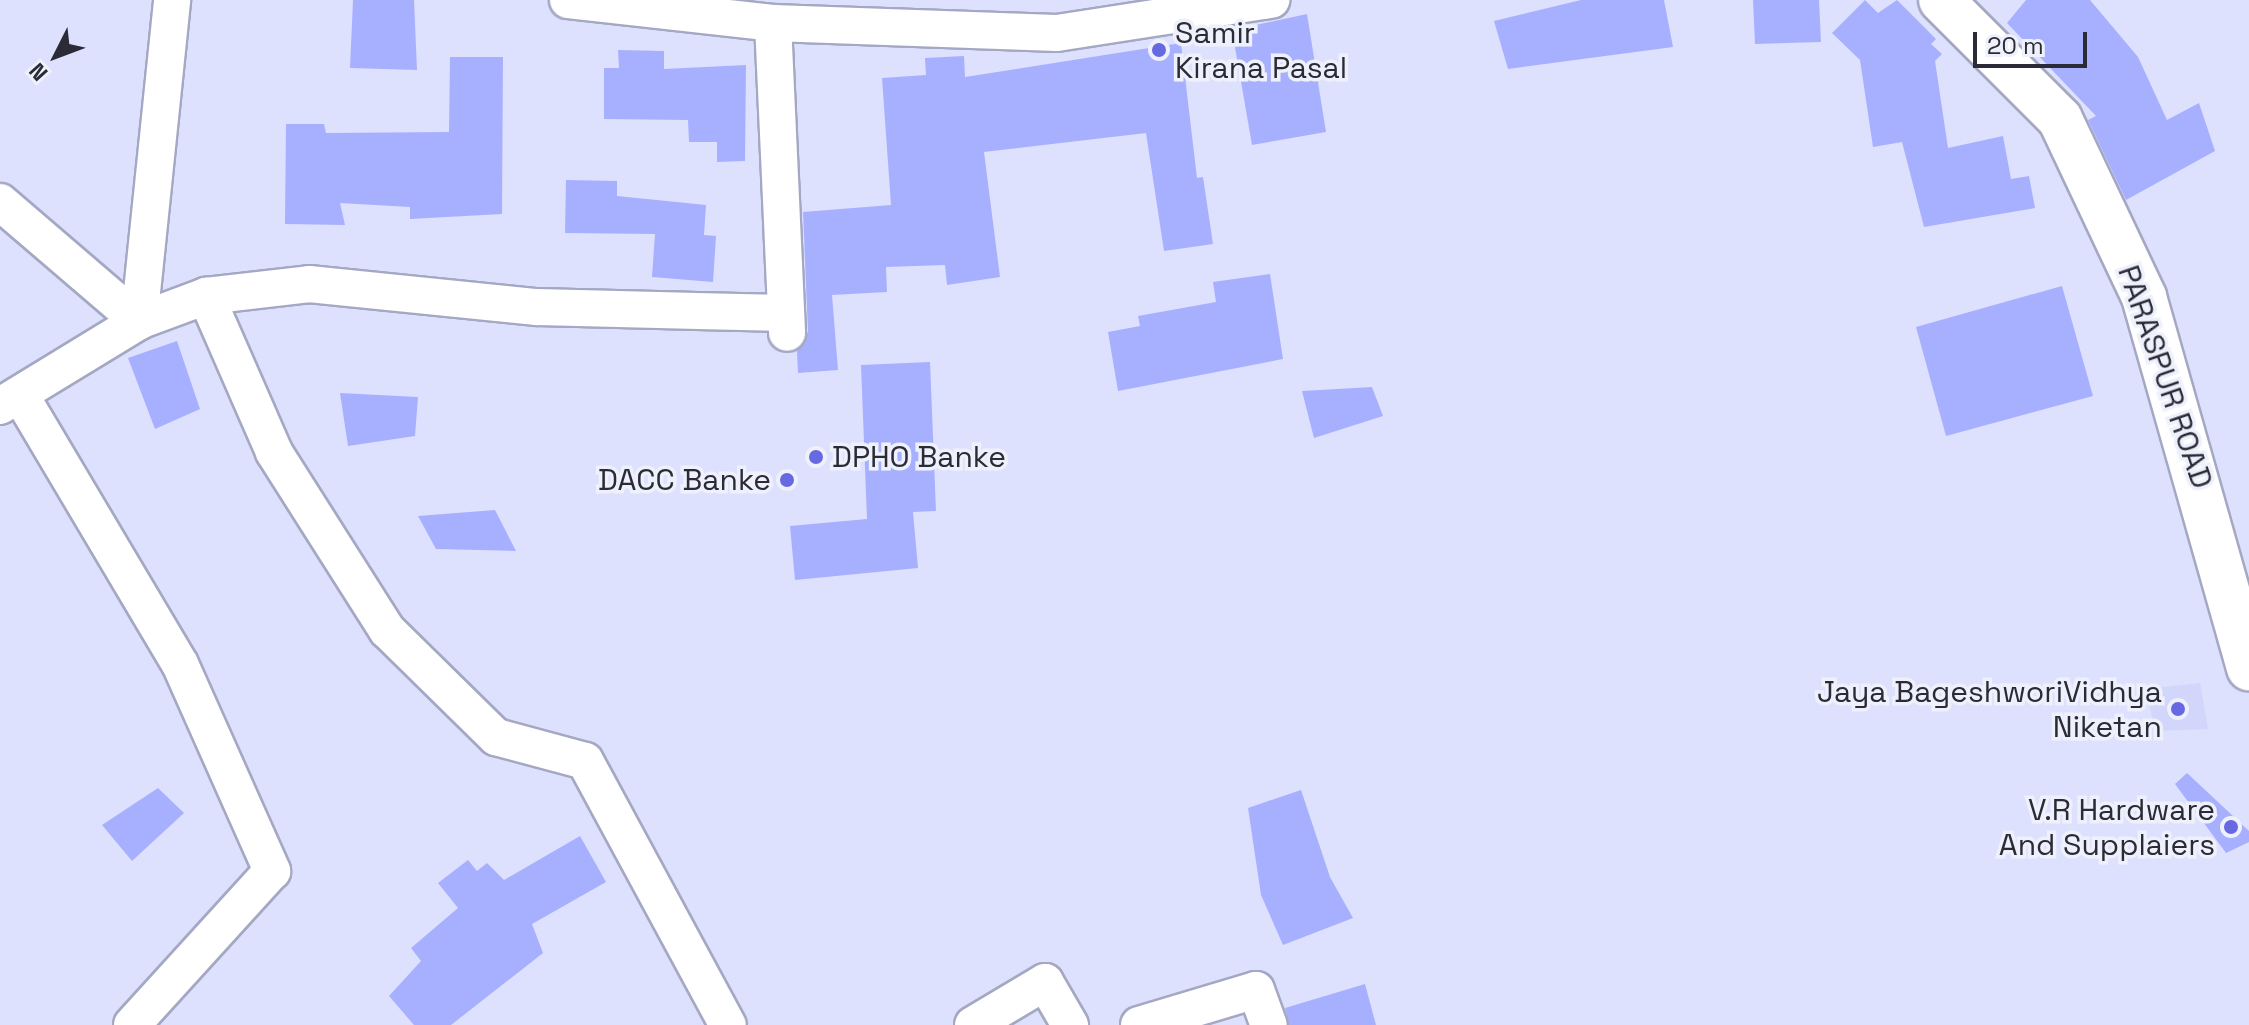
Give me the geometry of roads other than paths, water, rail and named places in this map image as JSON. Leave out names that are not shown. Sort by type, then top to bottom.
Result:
[{"type":"street","points":[[139,321],[172,0]]},
{"type":"street","points":[[568,0],[773,23],[1057,33],[1271,0]]},
{"type":"street","name":"PARASPUR ROAD","points":[[1941,0],[2060,119],[2144,297],[2249,668]]},
{"type":"street","points":[[132,1025],[272,871],[180,664],[11,402],[139,321],[206,296],[309,284],[537,307],[786,323],[773,23]]},
{"type":"street","points":[[0,202],[139,321]]},
{"type":"street","points":[[206,296],[274,452],[387,630],[496,737],[585,761],[728,1025]]},
{"type":"street","points":[[973,1025],[1045,982],[1070,1025]]},
{"type":"street","points":[[1139,1025],[1256,990],[1269,1025]]},
{"type":"place","name":"Samir Kirana Pasal","points":[[1159,50]]},
{"type":"place","name":"DPHO Banke","points":[[816,457]]},
{"type":"place","name":"DACC Banke","points":[[787,480]]},
{"type":"place","name":"Jaya BageshworiVidhya Niketan","points":[[2178,709]]},
{"type":"place","name":"V.R Hardware And Supplaiers","points":[[2231,827]]}]
